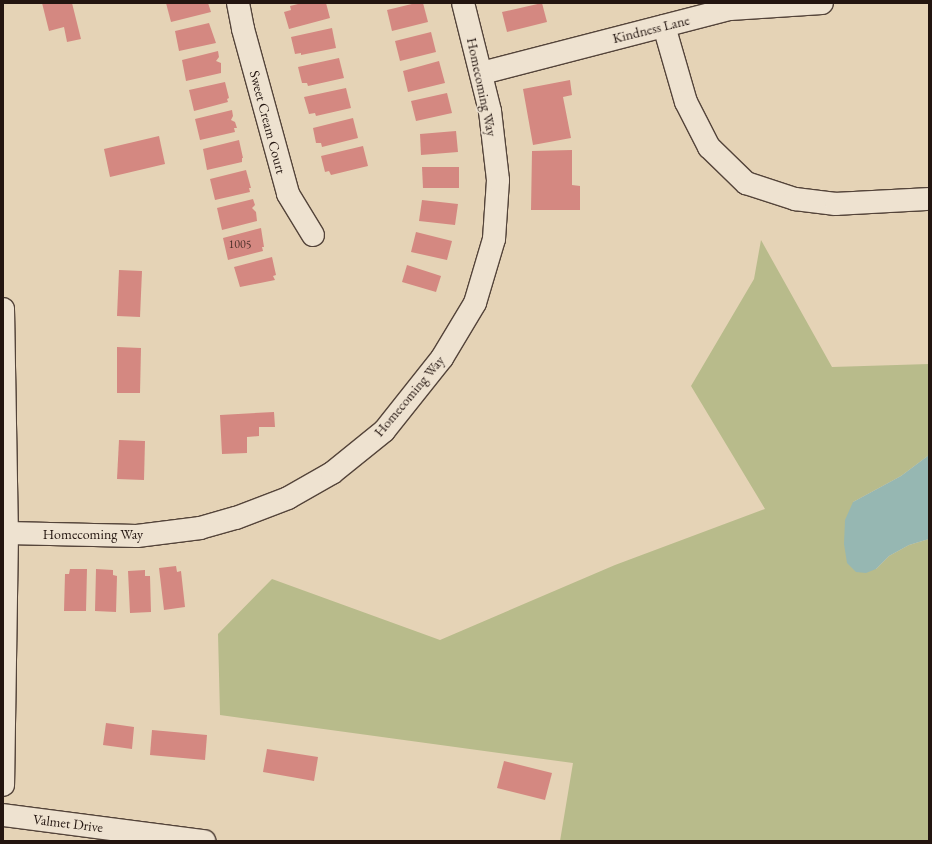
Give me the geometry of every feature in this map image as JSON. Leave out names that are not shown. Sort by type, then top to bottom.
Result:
[{"type":"street","name":"Sweet Cream Court","points":[[238,3],[243,29],[288,194],[312,235]]},
{"type":"street","name":"Homecoming Way","points":[[7,533],[137,536],[200,528],[236,518],[288,498],[332,473],[384,430],[442,358],[475,303],[492,246],[498,180],[490,111],[482,73],[463,3]]},
{"type":"street","name":"Kindness Lane","points":[[482,73],[730,9],[822,3]]},
{"type":"street","points":[[664,26],[686,102],[709,147],[746,183],[795,199],[836,204],[929,199]]},
{"type":"street","points":[[3,309],[7,533],[3,785]]},
{"type":"street","name":"Valmet Drive","points":[[3,816],[204,841]]},
{"type":"green space","points":[[761,240],[832,367],[929,364],[929,455],[901,476],[853,502],[876,569],[889,556],[909,545],[929,539],[929,841],[560,841],[573,763],[220,715],[218,634],[272,579],[440,640],[615,565],[765,509],[691,386],[754,279]]},
{"type":"water","points":[[929,455],[929,539],[909,545],[889,556],[876,569],[866,573],[856,572],[847,563],[844,544],[845,520],[853,502],[901,476]]},
{"type":"building","points":[[42,3],[72,3],[81,39],[67,42],[64,27],[49,31]]},
{"type":"building","points":[[166,3],[208,3],[211,12],[171,22]]},
{"type":"building","points":[[302,3],[326,3],[330,18],[289,29],[284,12],[291,10],[290,6]]},
{"type":"building","points":[[416,3],[423,3],[428,22],[392,31],[387,10]]},
{"type":"building","points":[[542,3],[547,22],[507,32],[502,12]]},
{"type":"building","points":[[209,23],[216,43],[179,51],[175,31]]},
{"type":"building","points":[[332,28],[336,48],[301,55],[301,53],[295,54],[291,37]]},
{"type":"building","points":[[431,32],[436,52],[400,61],[395,41]]},
{"type":"building","points":[[218,51],[219,57],[216,61],[221,63],[221,73],[186,81],[182,60]]},
{"type":"building","points":[[339,58],[344,78],[308,86],[307,83],[302,83],[298,67]]},
{"type":"building","points":[[439,61],[445,83],[408,92],[403,71]]},
{"type":"building","points":[[570,80],[572,95],[563,97],[571,138],[533,145],[523,89]]},
{"type":"building","points":[[225,82],[229,98],[227,99],[228,102],[194,111],[189,90]]},
{"type":"building","points":[[346,88],[351,108],[316,116],[315,113],[309,114],[304,97]]},
{"type":"building","points":[[447,93],[452,113],[416,121],[411,101]]},
{"type":"building","points":[[232,110],[233,116],[231,120],[235,122],[237,128],[234,128],[235,132],[200,140],[195,119]]},
{"type":"building","points":[[353,118],[358,138],[322,147],[321,143],[316,143],[313,128]]},
{"type":"building","points":[[456,131],[458,152],[421,155],[420,134]]},
{"type":"building","points":[[159,136],[165,164],[110,177],[104,149]]},
{"type":"building","points":[[239,140],[243,158],[242,162],[207,170],[203,149]]},
{"type":"building","points":[[363,146],[368,166],[331,175],[329,171],[325,172],[321,156]]},
{"type":"building","points":[[572,150],[572,185],[580,186],[580,210],[531,210],[532,151]]},
{"type":"building","points":[[422,167],[459,167],[459,188],[423,188]]},
{"type":"building","points":[[246,170],[251,188],[249,188],[250,192],[215,200],[210,179]]},
{"type":"building","points":[[253,199],[255,205],[252,208],[256,212],[257,221],[222,230],[217,208]]},
{"type":"building","points":[[422,200],[458,204],[455,225],[419,221]]},
{"type":"building","points":[[261,228],[264,247],[262,247],[263,251],[228,260],[223,238]]},
{"type":"building","points":[[416,232],[452,241],[447,260],[411,252]]},
{"type":"building","points":[[272,257],[276,275],[273,276],[275,280],[240,287],[234,267]]},
{"type":"building","points":[[407,265],[441,276],[436,292],[402,282]]},
{"type":"building","points":[[119,270],[142,271],[140,317],[117,316]]},
{"type":"building","points":[[117,347],[141,348],[140,393],[117,393]]},
{"type":"building","points":[[274,412],[275,427],[259,427],[259,436],[247,437],[247,453],[222,454],[220,415]]},
{"type":"building","points":[[119,440],[145,441],[144,480],[117,479]]},
{"type":"building","points":[[176,566],[177,572],[181,571],[185,607],[164,610],[159,568]]},
{"type":"building","points":[[70,569],[87,569],[86,611],[64,611],[65,574],[69,574]]},
{"type":"building","points":[[96,569],[113,570],[113,575],[117,576],[116,612],[95,611]]},
{"type":"building","points":[[145,570],[145,576],[150,576],[151,612],[130,613],[128,571]]},
{"type":"building","points":[[106,723],[134,727],[132,749],[103,745]]},
{"type":"building","points":[[152,730],[207,735],[205,760],[150,755]]},
{"type":"building","points":[[267,749],[318,757],[314,781],[263,772]]},
{"type":"building","points":[[504,761],[552,773],[545,800],[497,788]]}]
